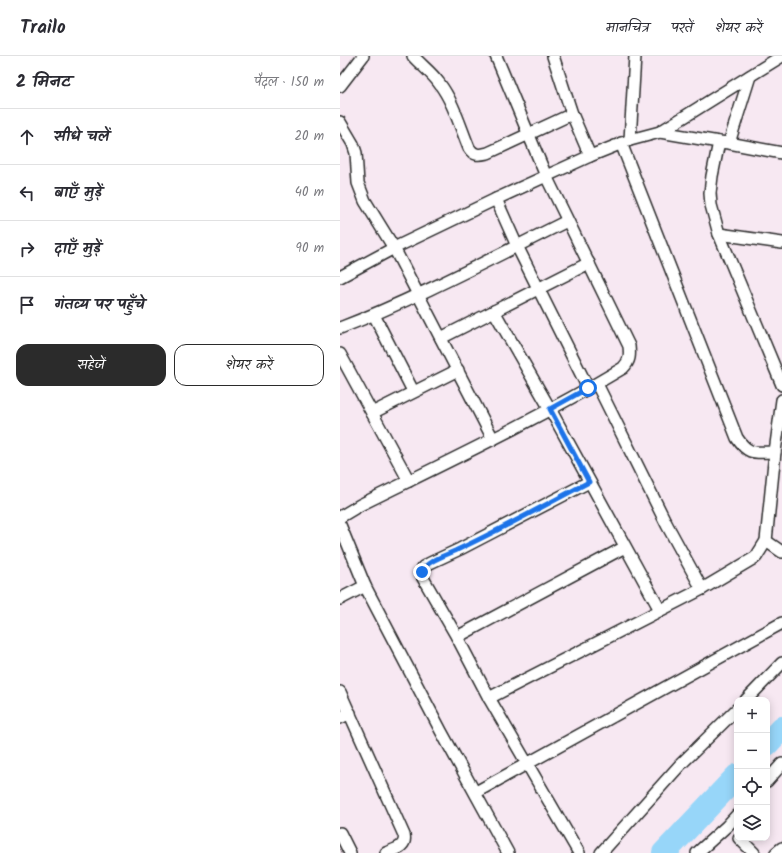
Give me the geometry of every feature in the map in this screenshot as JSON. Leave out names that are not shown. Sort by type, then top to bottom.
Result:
[{"type":"street","points":[[340,86],[363,56]]},
{"type":"street","points":[[413,56],[438,82],[444,91],[454,110],[472,153],[482,155],[488,153],[572,114]]},
{"type":"street","points":[[340,517],[360,505],[550,409],[592,386],[627,364],[630,352],[629,346],[546,176],[527,134],[496,56]]},
{"type":"street","points":[[553,56],[572,114],[590,156]]},
{"type":"street","points":[[635,56],[626,142],[737,438],[746,450],[752,452],[775,452]]},
{"type":"street","points":[[340,277],[394,248],[590,156],[626,142],[660,132],[782,56]]},
{"type":"street","points":[[750,76],[712,176],[710,193],[711,205],[719,234],[782,385]]},
{"type":"street","points":[[340,122],[353,144],[356,153],[360,191],[419,294],[493,439]]},
{"type":"street","points":[[660,132],[782,153]]},
{"type":"street","points":[[496,199],[538,288],[702,589]]},
{"type":"street","points":[[340,328],[374,315],[419,294],[567,221]]},
{"type":"street","points":[[719,234],[782,243]]},
{"type":"street","points":[[441,338],[589,263]]},
{"type":"street","points":[[494,311],[550,409],[660,610]]},
{"type":"street","points":[[374,315],[413,391]]},
{"type":"street","points":[[340,354],[409,481]]},
{"type":"street","points":[[372,413],[413,391],[458,370]]},
{"type":"street","points":[[489,698],[702,589],[756,557],[766,541],[777,496],[775,452],[782,400]]},
{"type":"street","points":[[579,853],[489,698],[457,637],[423,578],[422,572],[423,567],[430,562],[460,549],[589,482]]},
{"type":"street","points":[[340,525],[366,586],[441,731],[476,792],[508,853]]},
{"type":"street","points":[[766,541],[782,552]]},
{"type":"street","points":[[457,637],[625,547]]},
{"type":"street","points":[[340,599],[366,586]]},
{"type":"street","points":[[476,792],[782,622]]},
{"type":"street","points":[[749,697],[782,663]]},
{"type":"street","points":[[340,692],[345,716],[405,839],[404,843],[400,847],[386,853]]},
{"type":"street","points":[[602,853],[680,765],[734,712]]},
{"type":"street","points":[[770,778],[782,764]]},
{"type":"street","points":[[697,853],[734,818]]},
{"type":"street","points":[[727,826],[734,833]]},
{"type":"street","points":[[340,833],[350,853]]},
{"type":"street","points":[[742,841],[754,853]]},
{"type":"street","points":[[776,853],[782,848]]},
{"type":"waterway","points":[[770,741],[782,728]]},
{"type":"waterway","points":[[664,853],[734,779]]},
{"type":"route","points":[[422,572],[423,567],[430,562],[460,549],[589,482],[550,409],[588,388]]}]
